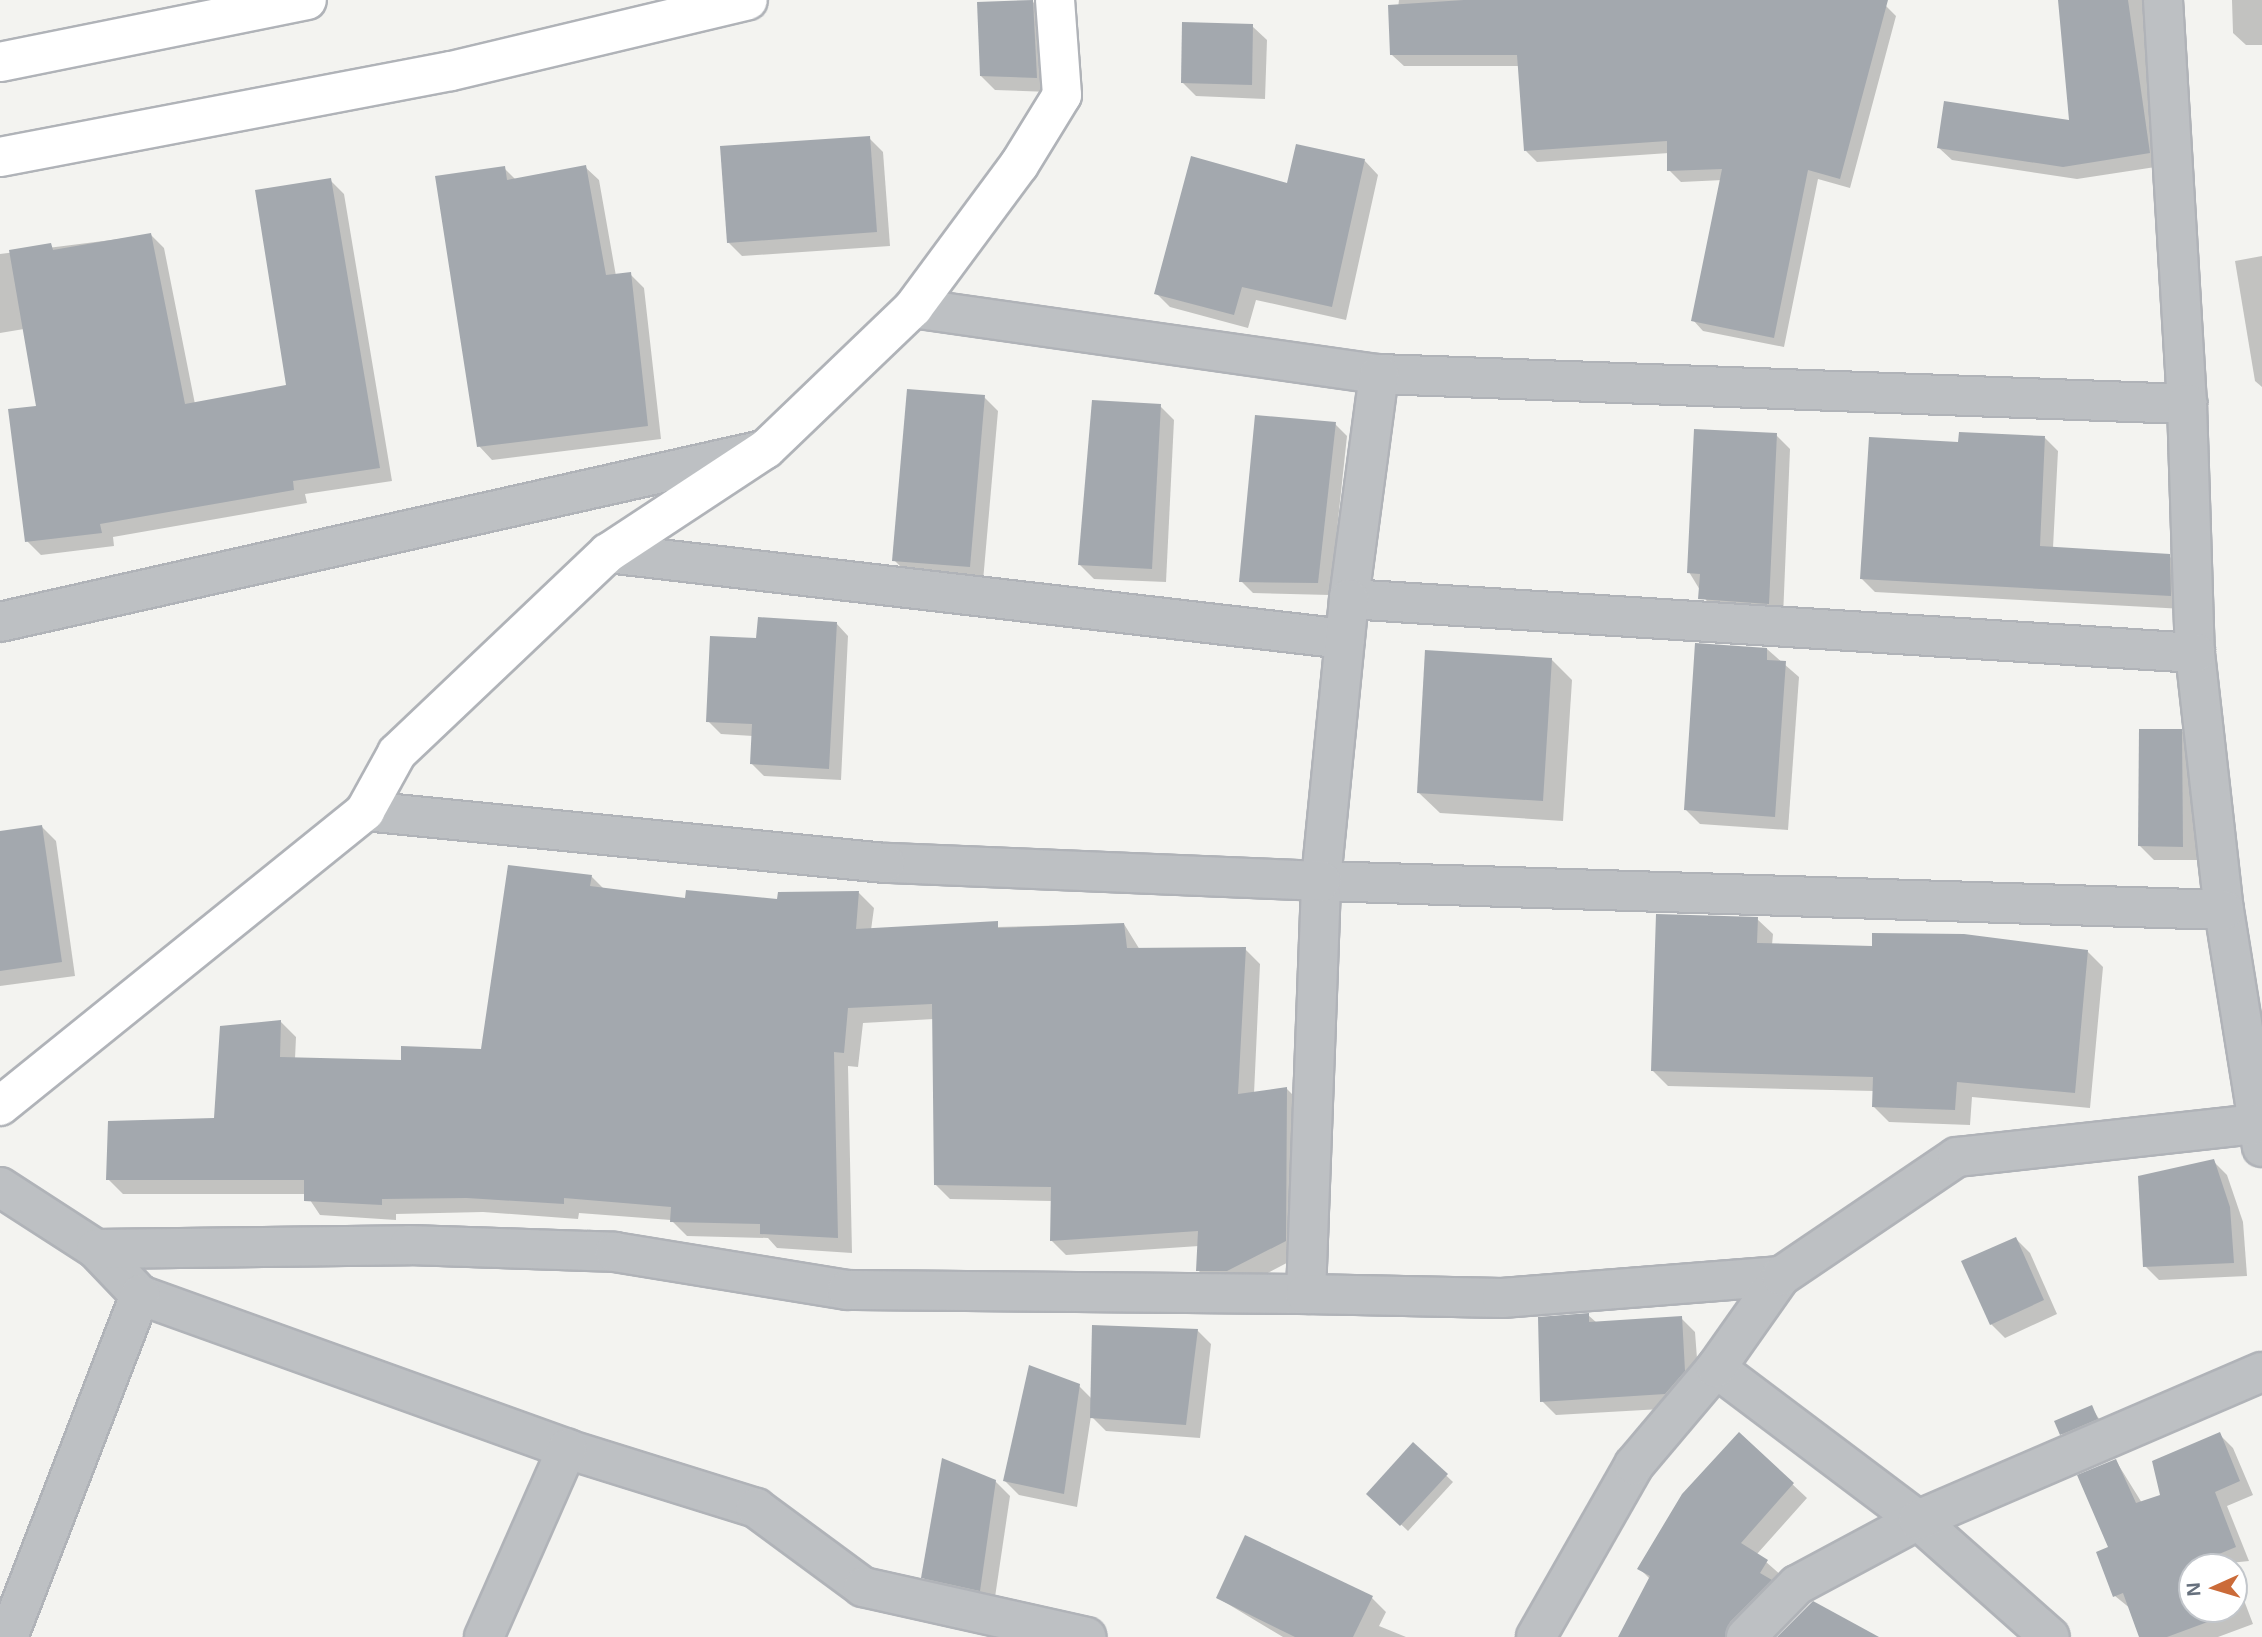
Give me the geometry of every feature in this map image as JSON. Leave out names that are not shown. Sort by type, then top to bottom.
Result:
[{"type":"street","points":[[0,157],[451,71],[748,0]]},
{"type":"street","points":[[0,1106],[365,811],[397,753],[608,553],[766,449],[913,308],[1019,165],[1062,95],[1055,0]]},
{"type":"street","points":[[1536,1637],[1634,1465],[1716,1368],[1781,1276],[1957,1157],[2260,1135],[2224,910],[2195,653],[2187,404],[2163,0]]},
{"type":"street","points":[[0,62],[295,1]]},
{"type":"street","points":[[913,308],[1379,374],[2187,404]]},
{"type":"street","points":[[1307,1294],[1321,881],[1349,599],[1379,374]]},
{"type":"street","points":[[0,622],[766,449]]},
{"type":"street","points":[[608,553],[1345,639]]},
{"type":"street","points":[[1349,599],[2195,653]]},
{"type":"street","points":[[365,811],[885,863],[1321,881],[2224,910]]},
{"type":"street","points":[[0,1187],[96,1249],[141,1295],[567,1449],[756,1508],[863,1587],[1067,1634]]},
{"type":"street","points":[[96,1249],[409,1245],[615,1252],[847,1290],[1502,1298],[1781,1276]]},
{"type":"street","points":[[8,1637],[141,1295]]},
{"type":"street","points":[[1716,1368],[1918,1520],[2050,1637]]},
{"type":"street","points":[[1746,1637],[1797,1585],[1918,1520],[2262,1372]]},
{"type":"street","points":[[484,1637],[567,1449]]},
{"type":"building","points":[[1033,0],[1037,78],[980,76],[977,2]]},
{"type":"building","points":[[1464,0],[1888,0],[1840,179],[1808,170],[1774,338],[1691,321],[1722,169],[1667,171],[1667,141],[1524,151],[1517,55],[1390,55],[1388,5]]},
{"type":"building","points":[[2058,0],[2128,0],[2150,153],[2063,167],[1937,148],[1944,101],[2069,120]]},
{"type":"building","points":[[1182,22],[1253,24],[1252,85],[1181,83]]},
{"type":"building","points":[[870,136],[877,232],[727,243],[720,146]]},
{"type":"building","points":[[1296,144],[1365,159],[1332,307],[1242,287],[1234,315],[1154,294],[1191,156],[1287,183]]},
{"type":"building","points":[[586,165],[606,275],[631,272],[648,426],[477,447],[435,176],[505,166],[507,180]]},
{"type":"building","points":[[331,178],[380,468],[293,481],[294,490],[100,524],[102,533],[25,542],[8,409],[36,406],[9,250],[51,243],[53,250],[151,233],[185,404],[286,385],[255,190]]},
{"type":"building","points":[[907,389],[985,395],[970,567],[892,561]]},
{"type":"building","points":[[1092,400],[1161,404],[1152,569],[1078,565]]},
{"type":"building","points":[[1255,415],[1336,422],[1318,583],[1239,582]]},
{"type":"building","points":[[1694,429],[1777,433],[1769,604],[1698,599],[1700,574],[1687,573]]},
{"type":"building","points":[[1959,432],[2045,436],[2040,546],[2170,554],[2171,596],[1860,579],[1869,437],[1958,442]]},
{"type":"building","points":[[758,617],[837,622],[829,769],[750,764],[752,724],[706,722],[710,636],[756,638]]},
{"type":"building","points":[[1695,643],[1767,648],[1767,660],[1786,661],[1775,817],[1684,810]]},
{"type":"building","points":[[1425,650],[1552,658],[1543,801],[1417,793]]},
{"type":"building","points":[[2139,729],[2182,729],[2183,847],[2138,846]]},
{"type":"building","points":[[42,825],[62,962],[0,971],[0,831]]},
{"type":"building","points":[[508,865],[592,875],[590,886],[685,898],[686,890],[777,899],[778,892],[859,891],[856,929],[998,921],[998,928],[1124,923],[1127,948],[1246,947],[1238,1094],[1287,1087],[1286,1241],[1227,1271],[1196,1271],[1198,1231],[1050,1241],[1051,1187],[934,1185],[932,1004],[848,1008],[844,1053],[834,1052],[838,1238],[760,1234],[760,1224],[670,1222],[671,1207],[564,1198],[564,1204],[467,1198],[382,1199],[382,1205],[304,1201],[304,1180],[106,1180],[108,1121],[214,1118],[220,1026],[281,1020],[280,1057],[401,1060],[401,1046],[481,1049]]},
{"type":"building","points":[[1656,914],[1758,917],[1757,943],[1872,946],[1872,933],[1964,934],[2088,950],[2075,1093],[1957,1082],[1955,1110],[1872,1107],[1873,1077],[1651,1071]]},
{"type":"building","points":[[2214,1159],[2230,1207],[2234,1263],[2143,1267],[2138,1176]]},
{"type":"building","points":[[2016,1237],[2044,1300],[1990,1325],[1961,1261]]},
{"type":"building","points":[[1589,1313],[1589,1322],[1682,1316],[1685,1371],[1665,1394],[1540,1402],[1538,1317]]},
{"type":"building","points":[[1092,1325],[1198,1329],[1186,1425],[1090,1418]]},
{"type":"building","points":[[1029,1365],[1080,1384],[1064,1494],[1003,1481]]},
{"type":"building","points":[[2092,1405],[2098,1419],[2060,1435],[2054,1421]]},
{"type":"building","points":[[1739,1432],[1794,1483],[1741,1543],[1768,1560],[1760,1573],[1772,1580],[1730,1622],[1725,1637],[1618,1637],[1650,1576],[1637,1569],[1682,1494]]},
{"type":"building","points":[[2220,1432],[2240,1481],[2215,1492],[2236,1547],[2221,1553],[2178,1553],[2178,1623],[2205,1623],[2167,1637],[2139,1637],[2123,1593],[2113,1597],[2096,1552],[2108,1547],[2077,1475],[2116,1459],[2136,1503],[2160,1495],[2152,1461]]},
{"type":"building","points":[[1413,1442],[1448,1474],[1400,1526],[1366,1494]]},
{"type":"building","points":[[942,1458],[996,1480],[980,1591],[921,1578]]},
{"type":"building","points":[[1245,1535],[1373,1596],[1353,1637],[1295,1637],[1216,1598]]},
{"type":"building","points":[[1813,1601],[1879,1637],[1777,1637]]}]
